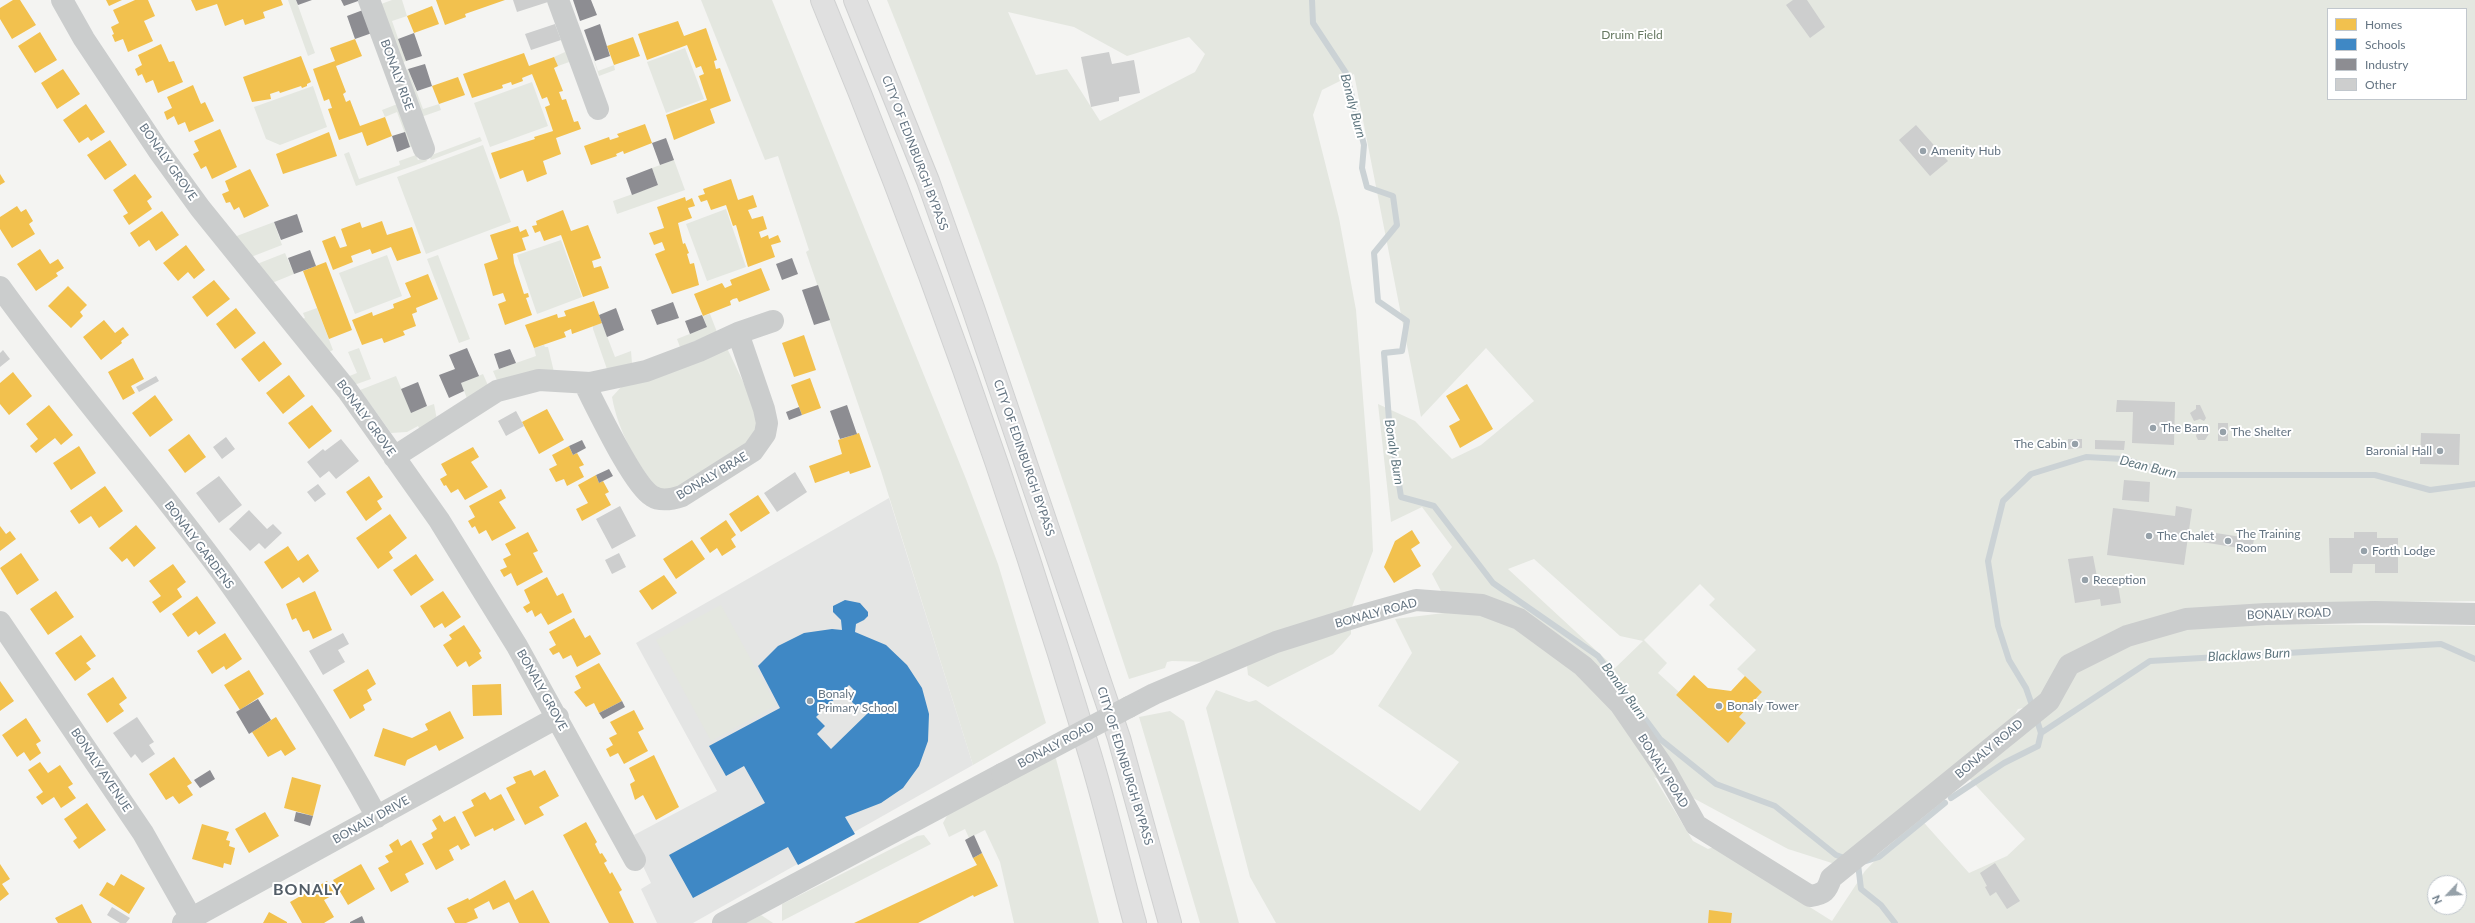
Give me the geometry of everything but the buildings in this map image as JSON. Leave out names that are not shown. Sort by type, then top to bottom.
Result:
[{"type":"highway","points":[[822,0],[899,191],[995,462],[1088,749],[1135,923]]},
{"type":"highway","name":"CITY OF EDINBURGH BYPASS","points":[[856,0],[928,181],[973,308],[1119,738],[1170,923]]},
{"type":"street","name":"BONALY GROVE","points":[[62,0],[84,39],[158,150],[200,208],[347,390],[394,456],[468,567],[558,718],[635,860]]},
{"type":"street","name":"BONALY RISE","points":[[369,0],[424,149]]},
{"type":"street","points":[[558,0],[598,109]]},
{"type":"street","name":"BONALY GARDENS","points":[[0,287],[222,574],[284,663],[340,753],[377,817]]},
{"type":"street","points":[[394,456],[497,391],[539,380],[584,383],[646,372],[699,352],[738,333],[773,321]]},
{"type":"street","name":"BONALY BRAE","points":[[584,383],[637,482],[654,497],[674,499],[682,496],[753,451],[765,434],[767,423],[764,409],[738,333]]},
{"type":"street","name":"BONALY ROAD","points":[[723,923],[1154,694],[1276,642],[1416,600],[1482,604],[1519,619],[1583,666],[1620,704],[1660,762],[1696,825],[1810,896],[1822,894],[1827,890],[1831,878],[2049,701],[2068,665],[2127,636],[2186,619],[2266,614],[2375,612],[2475,614]]},
{"type":"street","name":"BONALY AVENUE","points":[[0,622],[114,788],[168,875],[190,922]]},
{"type":"street","name":"BONALY DRIVE","points":[[190,922],[558,718]]},
{"type":"shaded area","name":"Bonaly Primary School","points":[[889,498],[973,765],[693,923],[657,923],[641,889],[651,883],[642,864],[643,853],[634,835],[717,791],[636,643]]},
{"type":"green space","points":[[288,0],[296,0],[315,53],[308,56]]},
{"type":"green space","points":[[392,0],[402,0],[407,16],[392,21],[406,61],[401,63],[381,4]]},
{"type":"green space","points":[[701,0],[772,0],[966,479],[998,564],[1046,723],[973,765],[881,471],[806,252],[809,250],[778,156],[765,160]]},
{"type":"green space","name":"Druim Field","points":[[887,0],[2475,0],[2475,601],[2315,603],[2188,610],[2115,634],[2068,656],[2057,665],[2035,706],[2018,709],[2011,721],[1981,750],[1835,864],[1788,849],[1654,777],[1693,841],[1708,849],[1714,847],[1832,921],[1865,871],[1918,816],[1969,873],[2007,856],[2025,839],[1969,778],[2007,749],[2053,709],[2073,667],[2129,641],[2189,627],[2262,624],[2475,626],[2475,923],[1276,923],[1250,877],[1206,708],[1216,690],[1249,702],[1256,700],[1420,811],[1459,762],[1378,706],[1412,653],[1395,619],[1452,612],[1432,574],[1452,547],[1422,507],[1391,522],[1378,404],[1415,421],[1452,459],[1481,445],[1534,401],[1486,348],[1421,417],[1354,74],[1322,90],[1313,115],[1339,218],[1356,310],[1370,486],[1373,551],[1350,612],[1304,626],[1211,662],[1167,662],[1165,668],[1129,679],[1014,338]],"holes":[[[1008,12],[1074,27],[1127,56],[1189,37],[1205,54],[1195,72],[1100,121],[1067,69],[1036,75]],[[1534,559],[1620,636],[1643,641],[1615,668],[1508,569]],[[1700,584],[1715,599],[1709,605],[1756,650],[1737,669],[1762,692],[1739,717],[1746,723],[1728,742],[1676,695],[1679,692],[1658,673],[1667,663],[1644,640]]]},
{"type":"green space","points":[[555,24],[572,61],[558,66],[554,57],[565,52]]},
{"type":"green space","points":[[584,30],[598,71],[614,65],[615,70],[599,76]]},
{"type":"green space","points":[[685,48],[704,99],[666,113],[647,62]]},
{"type":"green space","points":[[408,69],[423,109],[439,104],[441,110],[421,117],[404,71]]},
{"type":"green space","points":[[532,82],[548,126],[490,147],[474,103]]},
{"type":"green space","points":[[313,86],[327,127],[280,145],[266,139],[254,107]]},
{"type":"green space","points":[[400,103],[416,145],[410,147],[397,112],[385,117],[382,110]]},
{"type":"green space","points":[[480,137],[482,141],[431,160],[429,156]]},
{"type":"green space","points":[[483,145],[511,222],[426,254],[397,177]]},
{"type":"green space","points":[[349,152],[359,179],[400,165],[399,161],[416,155],[418,160],[425,157],[427,161],[356,186],[344,154]]},
{"type":"green space","points":[[674,160],[685,190],[617,214],[613,201],[658,185],[652,168]]},
{"type":"green space","points":[[726,209],[746,267],[707,281],[686,224]]},
{"type":"green space","points":[[274,222],[282,245],[251,257],[234,237]]},
{"type":"green space","points":[[561,240],[582,297],[537,314],[517,255]]},
{"type":"green space","points":[[285,253],[294,274],[272,283],[257,264]]},
{"type":"green space","points":[[387,255],[402,296],[355,314],[339,273]]},
{"type":"green space","points":[[438,255],[470,339],[459,343],[427,259]]},
{"type":"green space","points":[[317,308],[333,350],[327,353],[301,319],[305,318],[303,313]]},
{"type":"green space","points":[[710,314],[717,332],[680,347],[677,339],[707,327],[703,316]]},
{"type":"green space","points":[[602,323],[615,357],[631,351],[632,363],[608,372],[593,329],[593,326]]},
{"type":"green space","points":[[544,345],[545,347],[548,347],[554,372],[499,385],[493,371],[536,356],[534,348]]},
{"type":"green space","points":[[726,346],[756,409],[757,435],[679,491],[660,491],[636,459],[619,423],[612,397],[621,387]]},
{"type":"green space","points":[[359,348],[371,379],[354,385],[347,377],[357,373],[348,352]]},
{"type":"green space","points":[[483,374],[490,390],[468,401],[461,383]]},
{"type":"green space","points":[[396,376],[411,412],[434,404],[437,420],[420,430],[418,426],[407,432],[391,433],[360,390]]},
{"type":"green space","points":[[721,605],[776,705],[711,741],[656,640]]},
{"type":"green space","points":[[1351,626],[1351,634],[1333,654],[1268,687],[1248,675],[1247,666],[1264,655]]},
{"type":"green space","points":[[1170,711],[1184,721],[1239,923],[1200,923],[1139,717]]},
{"type":"green space","points":[[1055,755],[1099,923],[1014,923],[1000,862],[985,830],[969,838],[965,829],[949,837],[943,823],[948,814]]},
{"type":"green space","points":[[924,835],[931,844],[782,921],[782,904],[917,836]]},
{"type":"green space","points":[[761,915],[773,923],[746,923]]},
{"type":"waterway","name":"Bonaly Burn","points":[[1312,0],[1313,23],[1346,73],[1364,145],[1362,168],[1367,187],[1393,196],[1397,225],[1374,253],[1378,301],[1407,321],[1402,351],[1384,353],[1389,420],[1401,497],[1434,506],[1493,583],[1598,656],[1660,739],[1716,784],[1775,806],[1836,855],[1847,859]]},
{"type":"waterway","name":"Dean Burn","points":[[2033,708],[2026,688],[2009,660],[1998,626],[1988,561],[2003,501],[2031,474],[2086,457],[2123,459],[2177,475],[2375,475],[2430,490],[2475,484]]},
{"type":"waterway","name":"Blacklaws Burn","points":[[2041,733],[2150,661],[2441,644],[2475,659]]},
{"type":"waterway","name":"Dean Burn","points":[[2036,717],[2041,733]]},
{"type":"waterway","points":[[1951,798],[2004,763],[2038,746],[2041,733]]},
{"type":"waterway","points":[[1863,862],[1879,857],[1945,803]]},
{"type":"waterway","points":[[1858,864],[1861,889],[1881,905],[1895,923]]},
{"type":"place","name":"Amenity Hub","points":[[1923,151]]},
{"type":"place","name":"The Barn","points":[[2153,428]]},
{"type":"place","name":"The Shelter","points":[[2223,432]]},
{"type":"place","name":"The Cabin","points":[[2075,444]]},
{"type":"place","name":"Baronial Hall","points":[[2440,451]]},
{"type":"place","name":"The Chalet","points":[[2149,536]]},
{"type":"place","name":"The Training Room","points":[[2228,541]]},
{"type":"place","name":"Forth Lodge","points":[[2364,551]]},
{"type":"place","name":"Reception","points":[[2085,580]]},
{"type":"place","name":"Bonaly Primary School","points":[[810,701]]},
{"type":"place","name":"Bonaly Tower","points":[[1719,706]]},
{"type":"district","name":"BONALY","points":[[308,890]]}]
